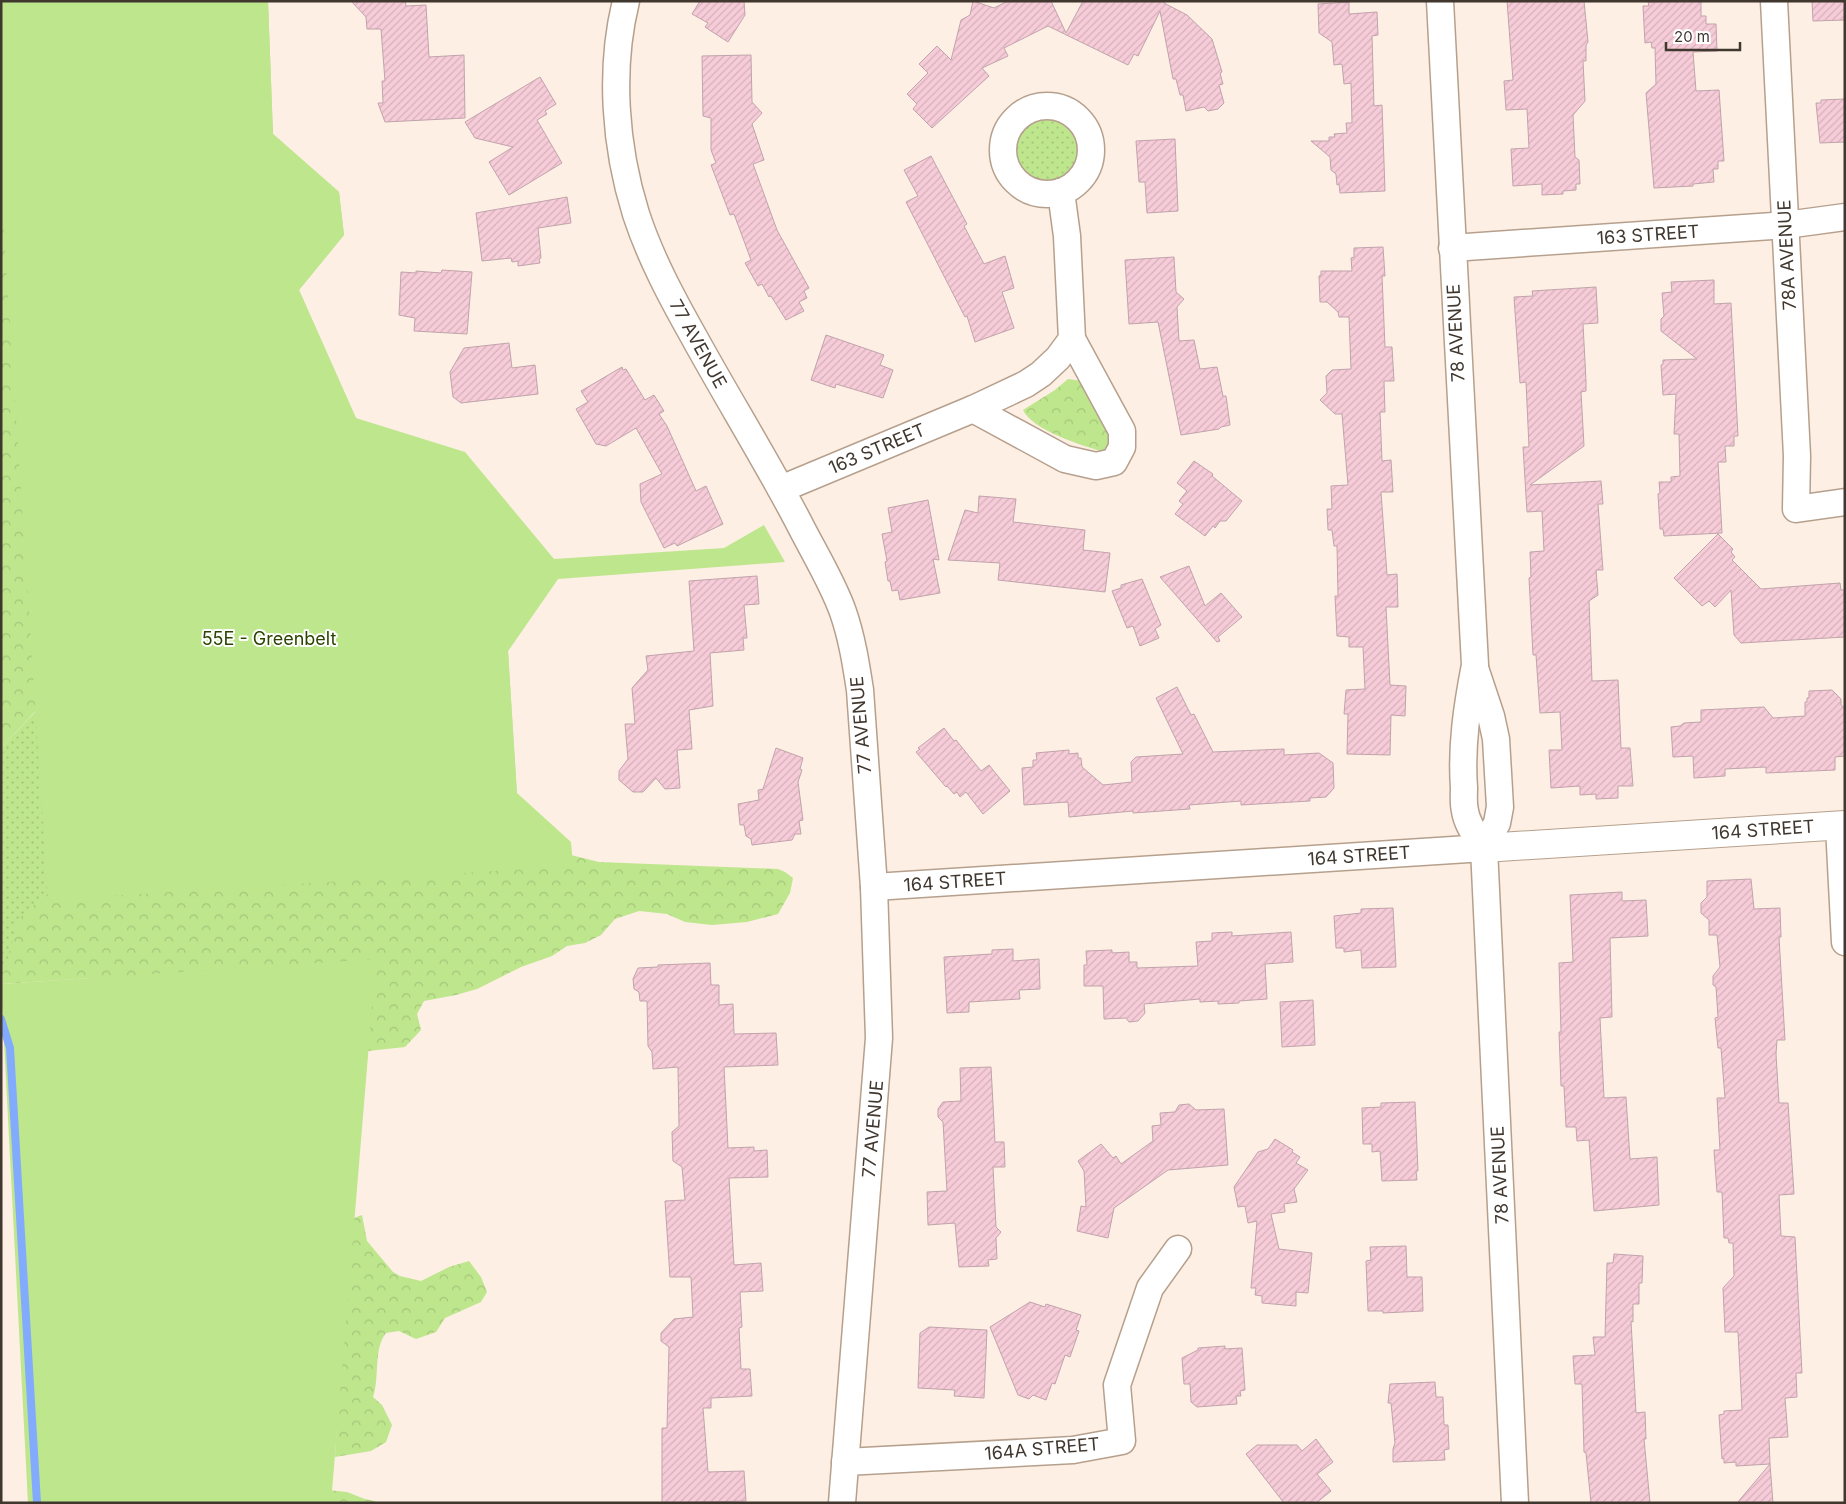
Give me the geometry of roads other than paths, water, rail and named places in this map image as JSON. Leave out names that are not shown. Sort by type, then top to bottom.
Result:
[{"type":"street","name":"77 AVENUE","points":[[626,1],[619,40],[618,128],[630,194],[637,216],[674,300],[781,489],[832,586],[843,612],[852,646],[860,690],[874,887],[879,1057],[842,1503]]},
{"type":"street","name":"78 AVENUE","points":[[1440,1],[1475,665],[1463,741],[1465,812],[1470,826],[1484,848],[1515,1503]]},
{"type":"street","name":"78A AVENUE","points":[[1774,1],[1797,456],[1796,509],[1845,502]]},
{"type":"street","points":[[973,409],[1065,458],[1096,466],[1114,462],[1122,447],[1122,431],[1072,339],[1067,236],[1061,192]]},
{"type":"street","name":"163 STREET","points":[[1452,248],[1786,225],[1845,217]]},
{"type":"street","name":"163 STREET","points":[[781,489],[973,409],[1026,384],[1041,374],[1058,358],[1072,339]]},
{"type":"street","name":"78 AVENUE","points":[[1475,665],[1496,738],[1500,807],[1497,823],[1484,848]]},
{"type":"street","points":[[1842,825],[1845,942]]},
{"type":"street","name":"164 STREET","points":[[874,887],[1842,825]]},
{"type":"street","name":"164A STREET","points":[[845,1462],[1073,1450],[1122,1441],[1117,1385],[1150,1288],[1178,1249]]},
{"type":"waterway","points":[[1,1019],[10,1048],[37,1503]]},
{"type":"park label","name":"55E - Greenbelt","points":[[269,639]]}]
